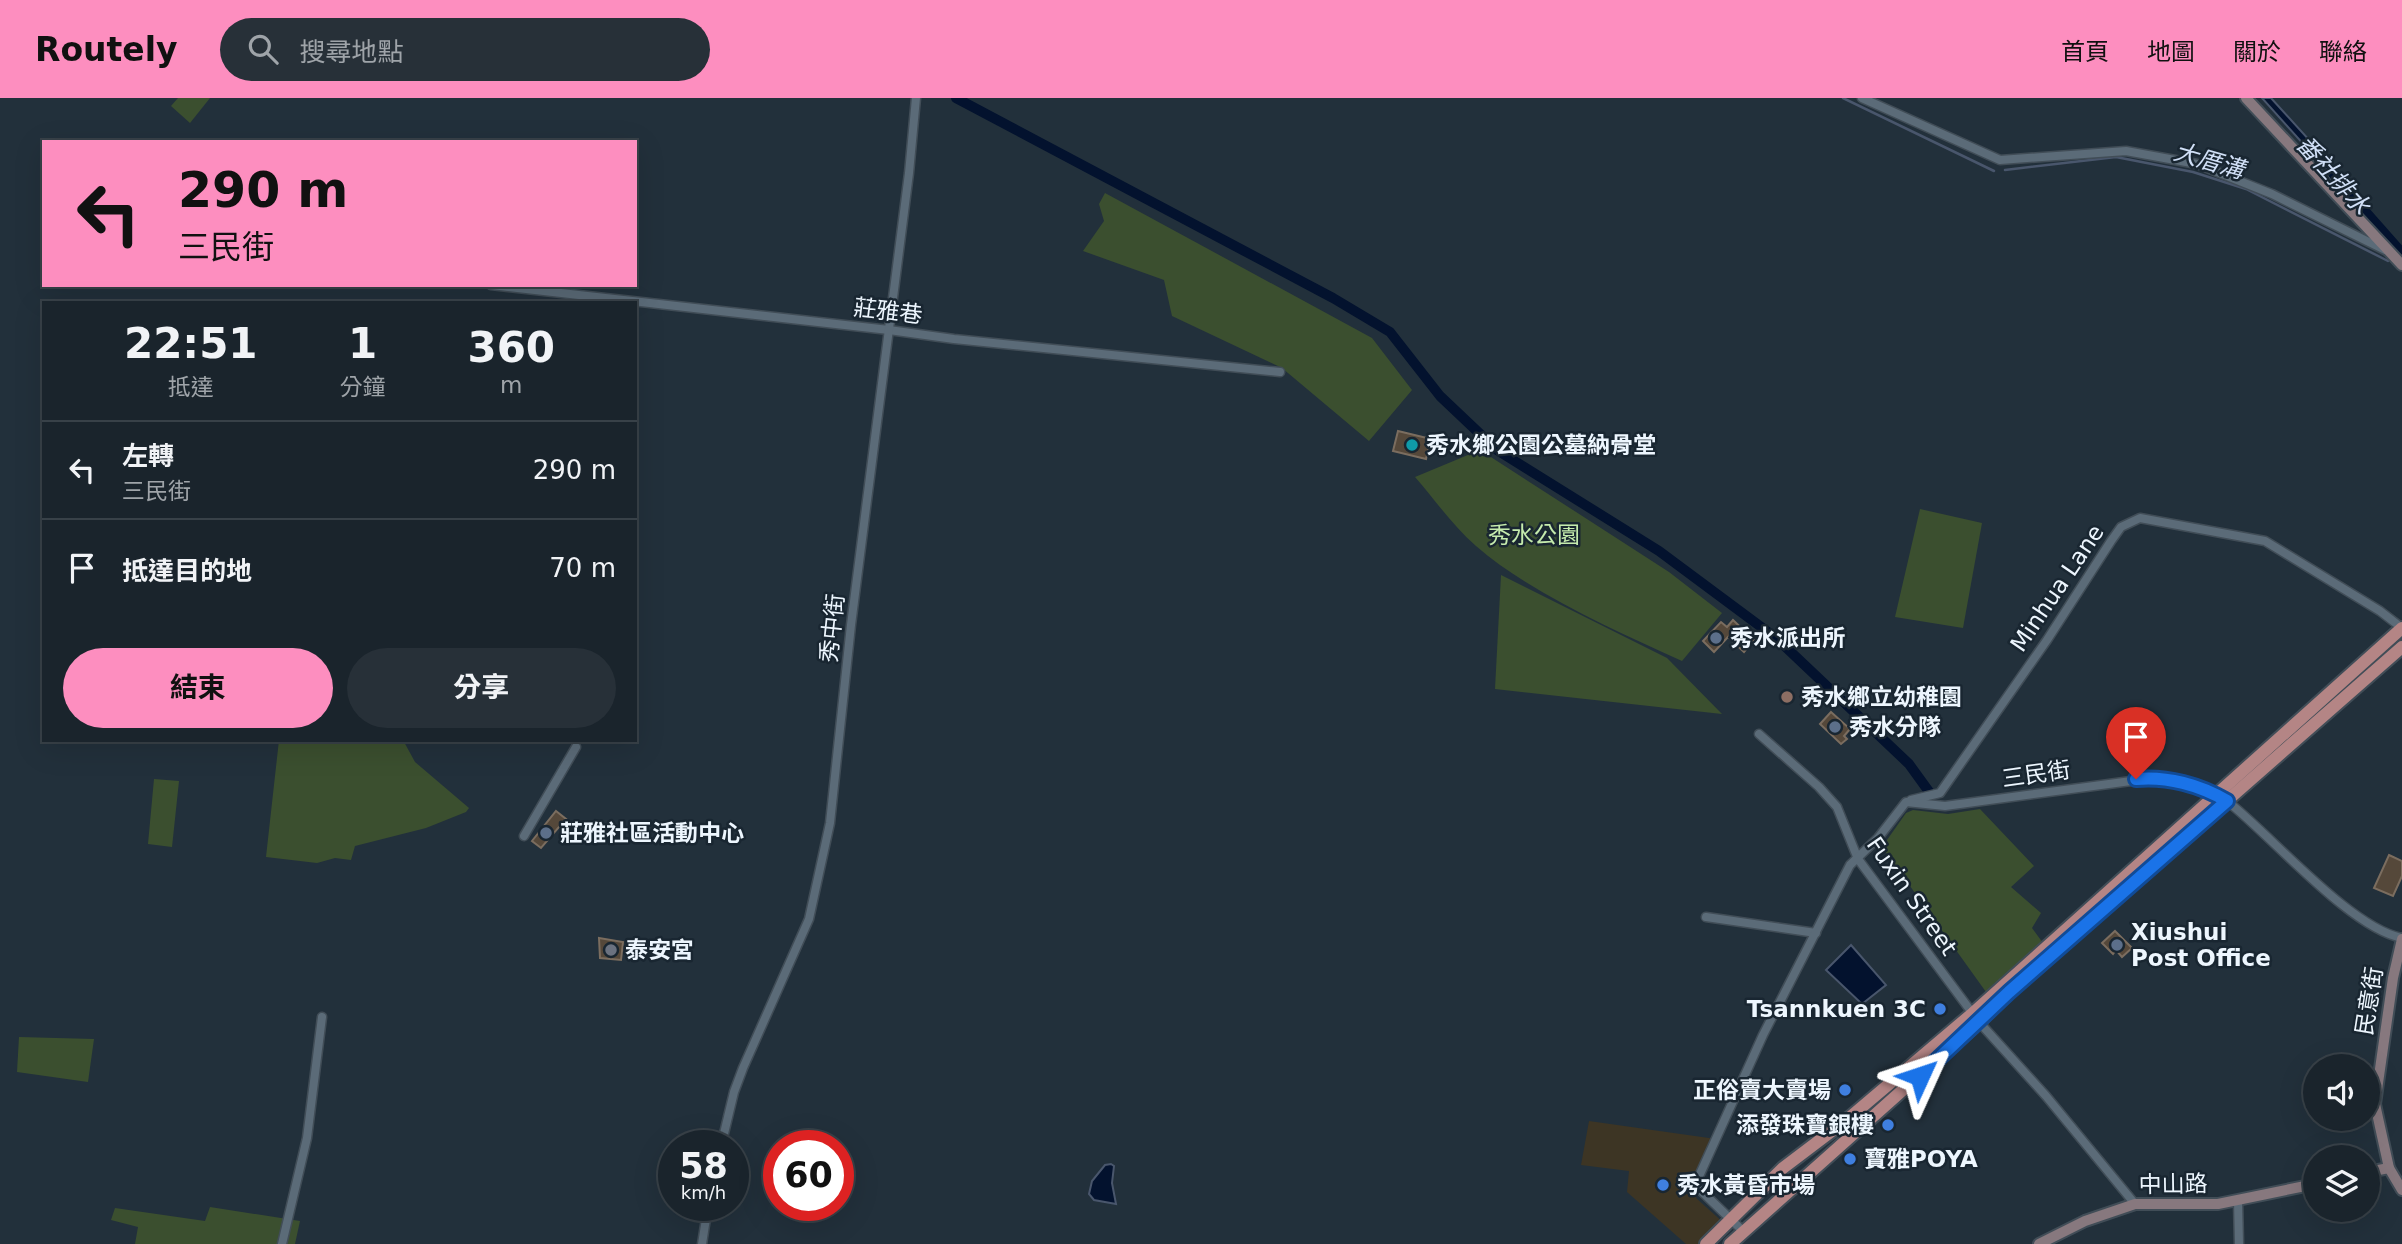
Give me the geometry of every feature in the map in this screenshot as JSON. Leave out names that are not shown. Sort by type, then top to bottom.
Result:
[{"type":"main road","points":[[1730,1244],[1977,1018],[2215,793],[2402,628]]},
{"type":"main road","points":[[1706,1244],[1783,1168],[2009,992],[2402,647]]},
{"type":"street","name":"秀中街","points":[[725,1130],[743,1068],[809,919],[830,823],[851,625],[916,98]]},
{"type":"street","points":[[1862,98],[2000,160],[2126,151],[2197,164],[2272,194],[2391,253]]},
{"type":"street","points":[[2246,98],[2402,265]]},
{"type":"street","name":"莊雅巷","points":[[509,287],[633,301]]},
{"type":"street","name":"莊雅巷","points":[[637,302],[954,340],[1280,372]]},
{"type":"street","name":"Minhua Lane","points":[[1906,802],[1940,793],[2047,640],[2121,527],[2140,518],[2265,541],[2381,611],[2402,628]]},
{"type":"street","name":"Fuxin Street","points":[[1759,734],[1819,787],[1837,807],[1858,859],[1977,1018],[2135,1204]]},
{"type":"street","points":[[524,836],[576,747]]},
{"type":"street","name":"三民街","points":[[1906,802],[1945,806],[2161,777],[2215,793],[2227,801],[2362,920],[2388,935],[2402,938]]},
{"type":"street","points":[[1744,1232],[1695,1185],[1763,1035],[1850,865],[1906,802]]},
{"type":"street","points":[[1706,917],[1815,933]]},
{"type":"street","name":"民意街","points":[[2402,938],[2393,978],[2375,1104],[2389,1168],[2402,1190]]},
{"type":"street","points":[[282,1244],[307,1138],[322,1017]]},
{"type":"street","points":[[2380,1170],[2389,1168]]},
{"type":"street","name":"中山路","points":[[2039,1244],[2085,1221],[2135,1204],[2173,1206],[2238,1201],[2303,1187]]},
{"type":"street","points":[[2238,1201],[2239,1244]]},
{"type":"street","points":[[702,1244],[706,1221]]},
{"type":"shaded area","name":"秀水黃昏市場","points":[[1589,1121],[1716,1139],[1696,1198],[1725,1224],[1702,1244],[1686,1244],[1627,1192],[1629,1171],[1581,1165]]},
{"type":"green space","points":[[178,98],[210,98],[190,123],[171,106]]},
{"type":"green space","points":[[1105,193],[1372,338],[1412,390],[1369,441],[1282,368],[1172,316],[1164,280],[1083,251],[1104,221],[1099,204]]},
{"type":"green space","name":"秀水公園","points":[[1480,450],[1669,572],[1722,613],[1682,661],[1574,610],[1522,580],[1476,546],[1415,477]]},
{"type":"green space","points":[[1920,509],[1982,523],[1963,628],[1895,617]]},
{"type":"green space","points":[[1501,575],[1667,658],[1722,714],[1495,689]]},
{"type":"green space","points":[[279,742],[404,742],[415,762],[469,808],[466,812],[426,828],[355,846],[351,860],[335,858],[317,863],[266,857]]},
{"type":"green space","points":[[154,779],[179,781],[172,847],[148,844]]},
{"type":"green space","points":[[1980,809],[2034,866],[2011,887],[2041,913],[2032,928],[2043,943],[1986,992],[1882,847],[1906,813],[1913,810],[1948,814]]},
{"type":"green space","points":[[19,1037],[94,1039],[88,1082],[17,1072]]},
{"type":"green space","points":[[210,1207],[300,1221],[295,1244],[135,1244],[138,1227],[111,1220],[115,1208],[205,1221]]},
{"type":"water","points":[[2262,98],[2271,98],[2350,185],[2341,186]]},
{"type":"water","points":[[1851,945],[1886,985],[1862,1004],[1826,970]]},
{"type":"water","points":[[1105,1165],[1114,1166],[1112,1183],[1116,1204],[1094,1200],[1089,1194],[1092,1181]]},
{"type":"building","name":"秀水鄉公園公墓納骨堂","points":[[1398,431],[1431,439],[1426,459],[1393,451]]},
{"type":"building","name":"秀水派出所","points":[[1733,620],[1754,640],[1744,652],[1728,637],[1714,652],[1703,641],[1721,622],[1727,627]]},
{"type":"building","name":"秀水分隊","points":[[1831,712],[1850,729],[1844,736],[1847,739],[1841,744],[1820,724]]},
{"type":"building","name":"莊雅社區活動中心","points":[[556,811],[566,819],[541,848],[532,841]]},
{"type":"building","points":[[2389,855],[2402,861],[2402,876],[2393,896],[2374,888]]},
{"type":"building","name":"Xiushui Post Office","points":[[2115,931],[2132,948],[2122,957],[2116,950],[2113,954],[2102,943]]},
{"type":"building","name":"泰安宮","points":[[599,938],[623,942],[621,960],[600,958]]},
{"type":"waterway","points":[[956,98],[1333,298],[1390,332],[1440,396],[1497,450],[1659,551],[1776,638],[1909,764],[1930,793]]},
{"type":"waterway","name":"大厝溝","points":[[1843,98],[1994,171]]},
{"type":"waterway","name":"大厝溝","points":[[2005,170],[2116,157],[2193,172],[2246,189],[2388,261]]},
{"type":"waterway","name":"番社排水","points":[[2334,176],[2402,253]]},
{"type":"place","name":"秀水鄉公園公墓納骨堂","points":[[1412,445]]},
{"type":"place","name":"秀水派出所","points":[[1716,638]]},
{"type":"place","name":"秀水鄉立幼稚園","points":[[1787,697]]},
{"type":"place","name":"秀水分隊","points":[[1835,727]]},
{"type":"place","name":"莊雅社區活動中心","points":[[546,833]]},
{"type":"place","name":"Xiushui Post Office","points":[[2117,945]]},
{"type":"place","name":"泰安宮","points":[[611,950]]},
{"type":"place","name":"Tsannkuen 3C","points":[[1940,1009]]},
{"type":"place","name":"正俗賣大賣場","points":[[1845,1090]]},
{"type":"place","name":"添發珠寶銀樓","points":[[1888,1125]]},
{"type":"place","name":"寶雅POYA","points":[[1850,1159]]},
{"type":"place","name":"秀水黃昏市場","points":[[1663,1185]]},
{"type":"route","points":[[1920,1076],[2009,992],[2227,801],[2215,793],[2161,777],[2136,779]]}]
